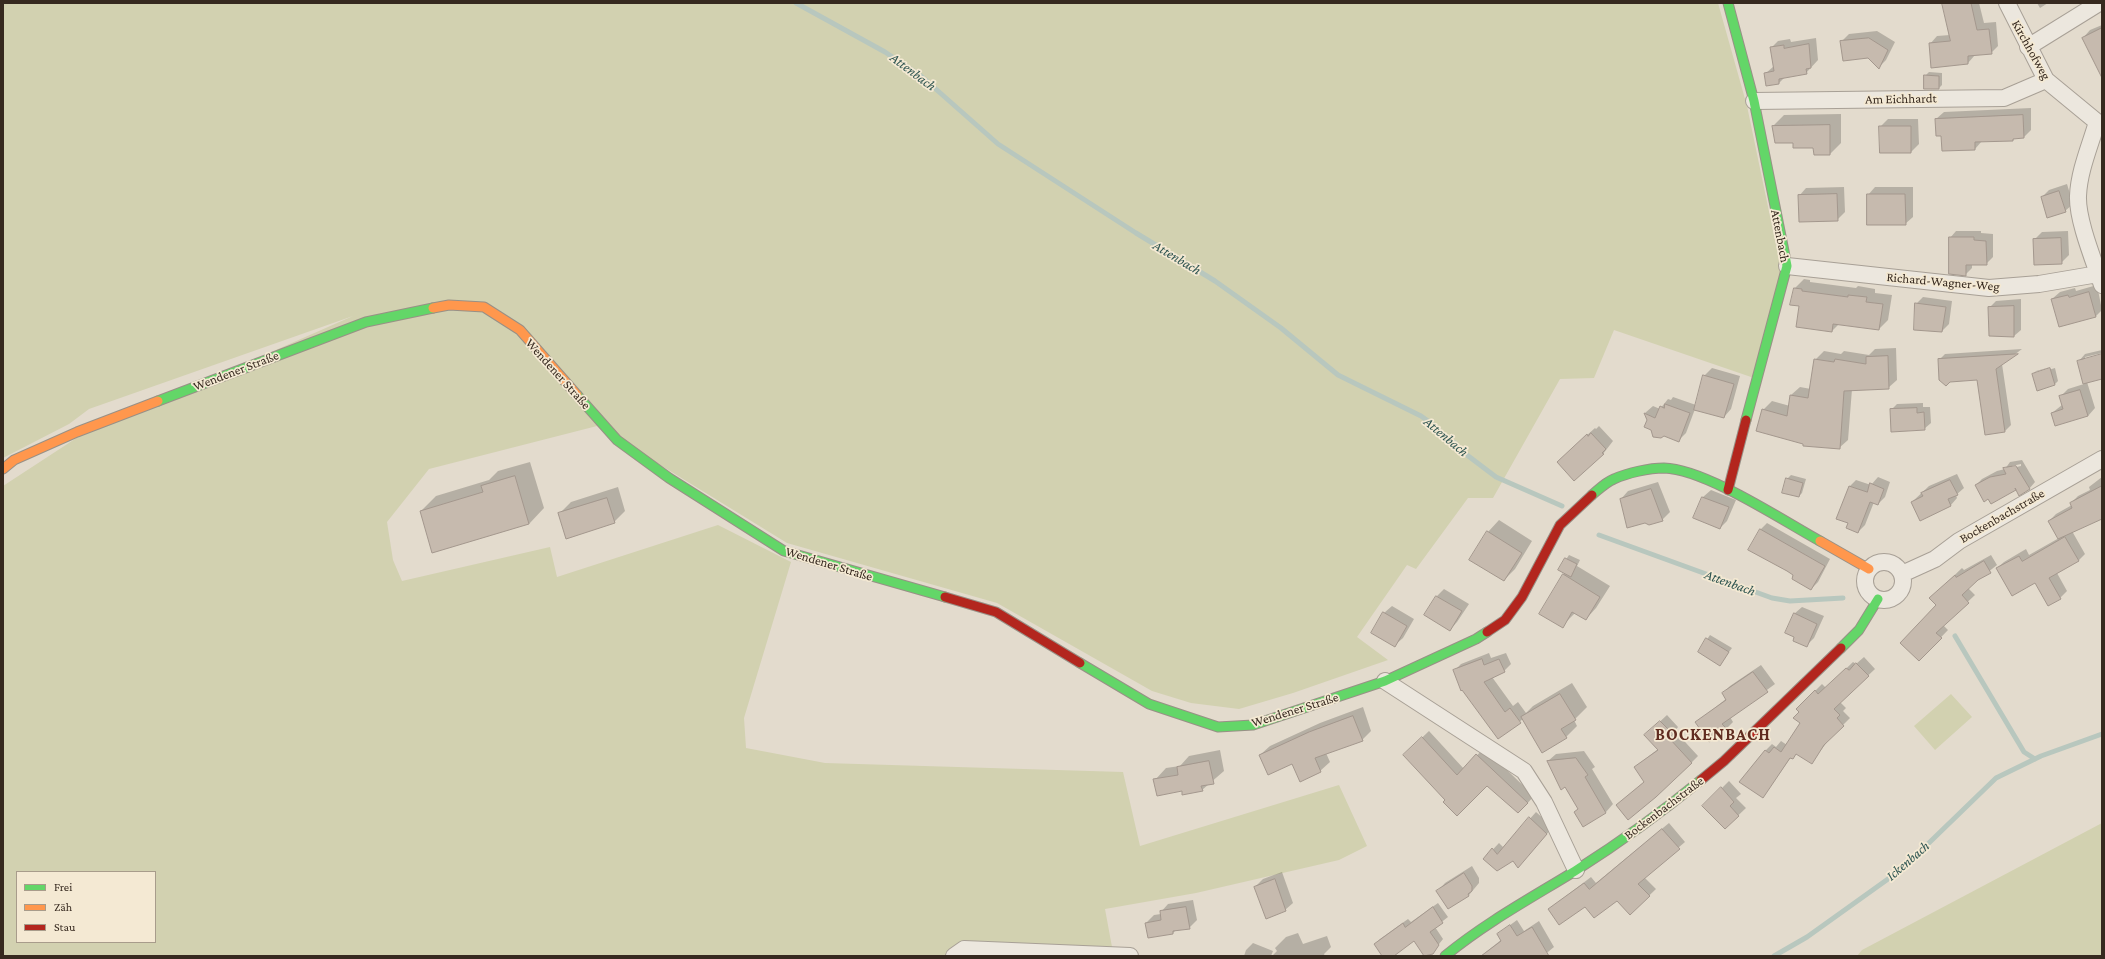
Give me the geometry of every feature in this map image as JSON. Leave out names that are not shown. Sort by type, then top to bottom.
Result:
[{"type":"street","name":"Attenbach","points":[[1728,3],[1754,101],[1787,266],[1728,490]]},
{"type":"street","name":"Kirchhofweg","points":[[2007,3],[2046,80],[2100,122],[2080,178],[2078,198],[2081,218],[2100,279]]},
{"type":"street","points":[[2028,47],[2100,3]]},
{"type":"street","name":"Am Eichhardt","points":[[1754,101],[2004,98],[2046,80]]},
{"type":"street","name":"Richard-Wagner-Weg","points":[[1787,266],[1990,288],[2100,279]]},
{"type":"street","name":"Wendener Straße","points":[[3,469],[14,460],[77,432],[366,322],[449,305],[484,307],[520,330],[617,440],[669,478],[784,551],[996,612],[1149,704],[1218,727],[1253,725],[1386,681]]},
{"type":"street","name":"Bockenbachstraße","points":[[1902,574],[1935,559],[1959,541],[2102,459]]},
{"type":"street","points":[[1386,681],[1476,639],[1505,620],[1522,597],[1560,525],[1585,500],[1613,478],[1664,468],[1692,473],[1728,490],[1869,569]]},
{"type":"street","points":[[1887,562],[1893,564],[1902,574],[1903,581],[1900,593],[1890,600],[1878,599],[1868,592],[1865,581],[1869,569],[1874,565],[1887,562]]},
{"type":"street","name":"Bockenbachstraße","points":[[1445,956],[1471,935],[1576,870],[1656,817],[1724,760],[1859,630],[1878,599]]},
{"type":"street","points":[[1386,681],[1524,770],[1544,802],[1576,870]]},
{"type":"street","points":[[954,956],[964,949],[1130,956]]},
{"type":"green space","points":[[3,3],[1718,3],[1747,106],[1782,274],[1754,378],[1614,330],[1594,378],[1560,379],[1493,498],[1468,498],[1416,569],[1407,565],[1357,637],[1388,660],[1293,693],[1239,709],[1191,703],[1152,691],[997,603],[787,543],[597,426],[429,469],[387,522],[393,560],[402,581],[550,547],[557,577],[718,525],[791,562],[744,718],[746,748],[825,763],[1123,772],[1140,846],[1339,785],[1367,846],[1339,860],[1196,893],[1105,909],[1112,947],[1063,956],[3,956],[3,486],[78,437],[353,316],[89,409],[69,424],[3,458]]},
{"type":"green space","points":[[1951,694],[1972,717],[1935,750],[1914,726]]},
{"type":"green space","points":[[2102,823],[2102,956],[1857,956],[1862,950]]},
{"type":"building","points":[[1942,3],[1971,3],[1977,30],[1989,29],[1992,54],[1968,56],[1968,64],[1931,68],[1929,43],[1950,41]]},
{"type":"building","points":[[2102,28],[2102,78],[2082,38]]},
{"type":"building","points":[[1869,38],[1888,50],[1879,69],[1868,58],[1843,61],[1840,41]]},
{"type":"building","points":[[1809,44],[1811,68],[1806,69],[1807,74],[1779,79],[1779,84],[1766,86],[1764,73],[1774,71],[1770,47],[1784,45],[1784,48]]},
{"type":"building","points":[[1924,75],[1939,76],[1939,89],[1924,89]]},
{"type":"building","points":[[2023,115],[2024,138],[2013,139],[2013,141],[1975,142],[1975,150],[1942,151],[1941,136],[1936,136],[1935,119]]},
{"type":"building","points":[[1830,125],[1830,155],[1814,155],[1813,148],[1793,148],[1793,143],[1775,143],[1772,126]]},
{"type":"building","points":[[1879,126],[1911,126],[1911,153],[1880,153]]},
{"type":"building","points":[[2059,191],[2066,212],[2047,218],[2041,197]]},
{"type":"building","points":[[1837,194],[1838,221],[1799,222],[1798,195]]},
{"type":"building","points":[[1867,194],[1905,194],[1906,225],[1867,225]]},
{"type":"building","points":[[1949,237],[1974,237],[1974,240],[1986,241],[1987,265],[1966,265],[1966,276],[1949,274]]},
{"type":"building","points":[[2061,238],[2062,264],[2034,265],[2033,239]]},
{"type":"building","points":[[1794,288],[1802,289],[1802,291],[1848,297],[1848,295],[1867,297],[1866,302],[1883,304],[1879,330],[1833,324],[1832,332],[1796,327],[1799,306],[1790,305]]},
{"type":"building","points":[[2089,292],[2096,317],[2059,327],[2051,299],[2068,295],[2069,297]]},
{"type":"building","points":[[1915,303],[1946,307],[1942,332],[1914,330]]},
{"type":"building","points":[[2014,306],[2014,337],[1989,336],[1988,307]]},
{"type":"building","points":[[2018,354],[1996,369],[2005,432],[1985,435],[1977,380],[1950,382],[1946,386],[1939,380],[1938,359]]},
{"type":"building","points":[[2102,354],[2102,379],[2083,384],[2077,361]]},
{"type":"building","points":[[1888,356],[1889,389],[1844,391],[1840,449],[1803,446],[1803,444],[1756,431],[1762,409],[1787,416],[1790,395],[1808,398],[1814,359],[1834,362],[1835,359],[1866,364],[1866,357]]},
{"type":"building","points":[[2050,368],[2055,385],[2037,391],[2032,374]]},
{"type":"building","points":[[1703,375],[1734,384],[1724,418],[1694,410]]},
{"type":"building","points":[[2080,390],[2088,416],[2055,426],[2051,413],[2063,409],[2059,396]]},
{"type":"building","points":[[1665,404],[1690,413],[1679,442],[1664,436],[1661,438],[1653,437],[1651,430],[1644,427],[1647,420],[1644,413],[1655,418],[1660,406],[1664,408]]},
{"type":"building","points":[[1917,408],[1917,413],[1924,412],[1925,430],[1891,432],[1890,409]]},
{"type":"building","points":[[1591,433],[1606,449],[1602,453],[1604,454],[1574,481],[1557,462],[1587,434],[1588,436]]},
{"type":"building","points":[[2016,466],[2030,489],[2019,496],[2016,490],[1991,504],[1988,499],[1984,502],[1975,485],[1990,477],[2006,474],[2003,468]]},
{"type":"building","points":[[515,476],[529,524],[432,553],[420,511],[483,492],[481,486]]},
{"type":"building","points":[[1786,478],[1803,483],[1799,497],[1782,493]]},
{"type":"building","points":[[1950,480],[1958,495],[1948,499],[1951,506],[1920,521],[1911,502],[1923,496],[1921,493]]},
{"type":"building","points":[[1870,483],[1884,489],[1878,505],[1870,502],[1858,533],[1846,528],[1848,523],[1836,519],[1849,486],[1867,492]]},
{"type":"building","points":[[2102,486],[2102,519],[2058,539],[2048,521],[2072,508],[2070,503]]},
{"type":"building","points":[[1651,489],[1663,521],[1649,525],[1645,523],[1627,528],[1620,499]]},
{"type":"building","points":[[1702,497],[1729,507],[1720,529],[1693,518]]},
{"type":"building","points":[[607,498],[615,523],[566,539],[558,513]]},
{"type":"building","points":[[1760,529],[1825,566],[1811,590],[1792,579],[1793,575],[1787,571],[1748,550]]},
{"type":"building","points":[[1487,531],[1522,553],[1504,581],[1469,560]]},
{"type":"building","points":[[2065,537],[2079,561],[2049,578],[2061,599],[2048,606],[2035,583],[2012,596],[1996,568],[2019,556],[2022,561]]},
{"type":"building","points":[[1565,558],[1577,564],[1571,577],[1558,570]]},
{"type":"building","points":[[1984,561],[1991,573],[1978,580],[1962,595],[1969,603],[1936,633],[1942,638],[1919,661],[1900,643],[1936,605],[1929,598],[1955,575],[1956,577]]},
{"type":"building","points":[[1563,574],[1600,597],[1586,620],[1572,612],[1563,628],[1539,614]]},
{"type":"building","points":[[1436,596],[1462,611],[1450,631],[1424,615]]},
{"type":"building","points":[[1383,612],[1407,626],[1395,647],[1371,633]]},
{"type":"building","points":[[1794,613],[1817,624],[1807,647],[1793,641],[1794,637],[1785,633]]},
{"type":"building","points":[[1706,638],[1729,652],[1720,666],[1698,652]]},
{"type":"building","points":[[1482,659],[1484,665],[1499,659],[1505,672],[1484,682],[1505,712],[1510,708],[1521,723],[1498,739],[1462,690],[1461,691],[1453,670]]},
{"type":"building","points":[[1856,663],[1869,676],[1834,709],[1840,715],[1837,718],[1844,726],[1824,745],[1812,764],[1796,754],[1793,759],[1790,758],[1763,798],[1739,782],[1765,750],[1769,753],[1774,747],[1781,752],[1800,723],[1793,718],[1799,712],[1796,709],[1815,690],[1818,694],[1846,668],[1849,670]]},
{"type":"building","points":[[1753,672],[1768,692],[1722,724],[1727,729],[1709,742],[1695,722],[1726,700],[1722,693]]},
{"type":"building","points":[[1560,694],[1576,720],[1561,729],[1567,738],[1542,753],[1521,717]]},
{"type":"building","points":[[1353,716],[1363,741],[1315,758],[1321,772],[1300,782],[1292,764],[1268,775],[1259,755],[1309,732]]},
{"type":"building","points":[[1660,721],[1673,734],[1669,738],[1692,763],[1656,797],[1628,820],[1616,805],[1644,782],[1634,767],[1658,750],[1644,735]]},
{"type":"building","points":[[1422,737],[1457,775],[1476,754],[1528,803],[1518,813],[1487,786],[1457,816],[1443,802],[1445,800],[1403,755]]},
{"type":"building","points":[[1576,758],[1588,775],[1585,777],[1606,813],[1583,827],[1574,812],[1578,809],[1565,787],[1561,790],[1547,761]]},
{"type":"building","points":[[1209,761],[1214,784],[1201,786],[1203,791],[1182,795],[1182,791],[1157,796],[1153,779],[1178,775],[1177,767]]},
{"type":"building","points":[[1721,787],[1734,802],[1730,806],[1739,816],[1725,829],[1702,806]]},
{"type":"building","points":[[1529,817],[1547,834],[1518,868],[1513,861],[1497,871],[1483,859],[1492,848],[1497,854]]},
{"type":"building","points":[[1662,829],[1680,849],[1638,884],[1650,896],[1630,915],[1617,901],[1594,918],[1585,907],[1559,925],[1548,909],[1584,883],[1589,889]]},
{"type":"building","points":[[1464,873],[1472,886],[1472,891],[1468,894],[1469,896],[1448,909],[1436,891]]},
{"type":"building","points":[[1275,879],[1286,911],[1266,919],[1254,887]]},
{"type":"building","points":[[1186,907],[1190,929],[1173,931],[1173,934],[1148,938],[1145,923],[1161,920],[1160,911]]},
{"type":"building","points":[[1433,907],[1443,923],[1430,932],[1439,945],[1433,954],[1424,956],[1414,941],[1394,956],[1382,956],[1374,944],[1403,923],[1405,927]]},
{"type":"building","points":[[1510,925],[1517,936],[1532,927],[1549,956],[1481,956],[1501,941],[1497,934]]},
{"type":"waterway","name":"Attenbach","points":[[796,3],[885,52],[921,76],[998,144],[1136,233],[1215,281],[1281,328],[1338,375],[1421,416],[1435,426],[1447,439],[1455,443],[1459,449],[1496,477],[1562,506]]},
{"type":"waterway","name":"Attenbach","points":[[1599,535],[1772,598],[1790,601],[1843,598]]},
{"type":"waterway","name":"Attenbach","points":[[1955,636],[2024,752],[2035,759]]},
{"type":"waterway","name":"Ickenbach","points":[[1774,956],[1807,937],[1902,869],[1996,778],[2041,756],[2102,734]]},
{"type":"traffic: fast","points":[[1728,3],[1754,101],[1787,266],[1746,420]]},
{"type":"traffic: fast","points":[[158,401],[366,322],[433,308]]},
{"type":"traffic: fast","points":[[577,395],[617,440],[669,478],[784,551],[945,597]]},
{"type":"traffic: fast","points":[[1592,495],[1611,480],[1632,473],[1658,468],[1681,471],[1700,477],[1743,497],[1820,541]]},
{"type":"traffic: fast","points":[[1841,648],[1859,630],[1878,599]]},
{"type":"traffic: fast","points":[[1080,663],[1149,704],[1218,727],[1253,725],[1385,681],[1476,639],[1487,632]]},
{"type":"traffic: fast","points":[[1445,956],[1492,922],[1624,839],[1701,780]]},
{"type":"traffic: slow","points":[[433,308],[449,305],[484,307],[520,330],[577,395]]},
{"type":"traffic: slow","points":[[3,469],[14,460],[77,432],[158,401]]},
{"type":"traffic: slow","points":[[1820,541],[1869,569]]},
{"type":"traffic: jam","points":[[1728,490],[1746,420]]},
{"type":"traffic: jam","points":[[1487,632],[1505,620],[1522,597],[1560,525],[1592,495]]},
{"type":"traffic: jam","points":[[945,597],[996,612],[1080,663]]},
{"type":"traffic: jam","points":[[1701,780],[1724,761],[1841,648]]},
{"type":"district","name":"BOCKENBACH","points":[[1713,735]]}]
